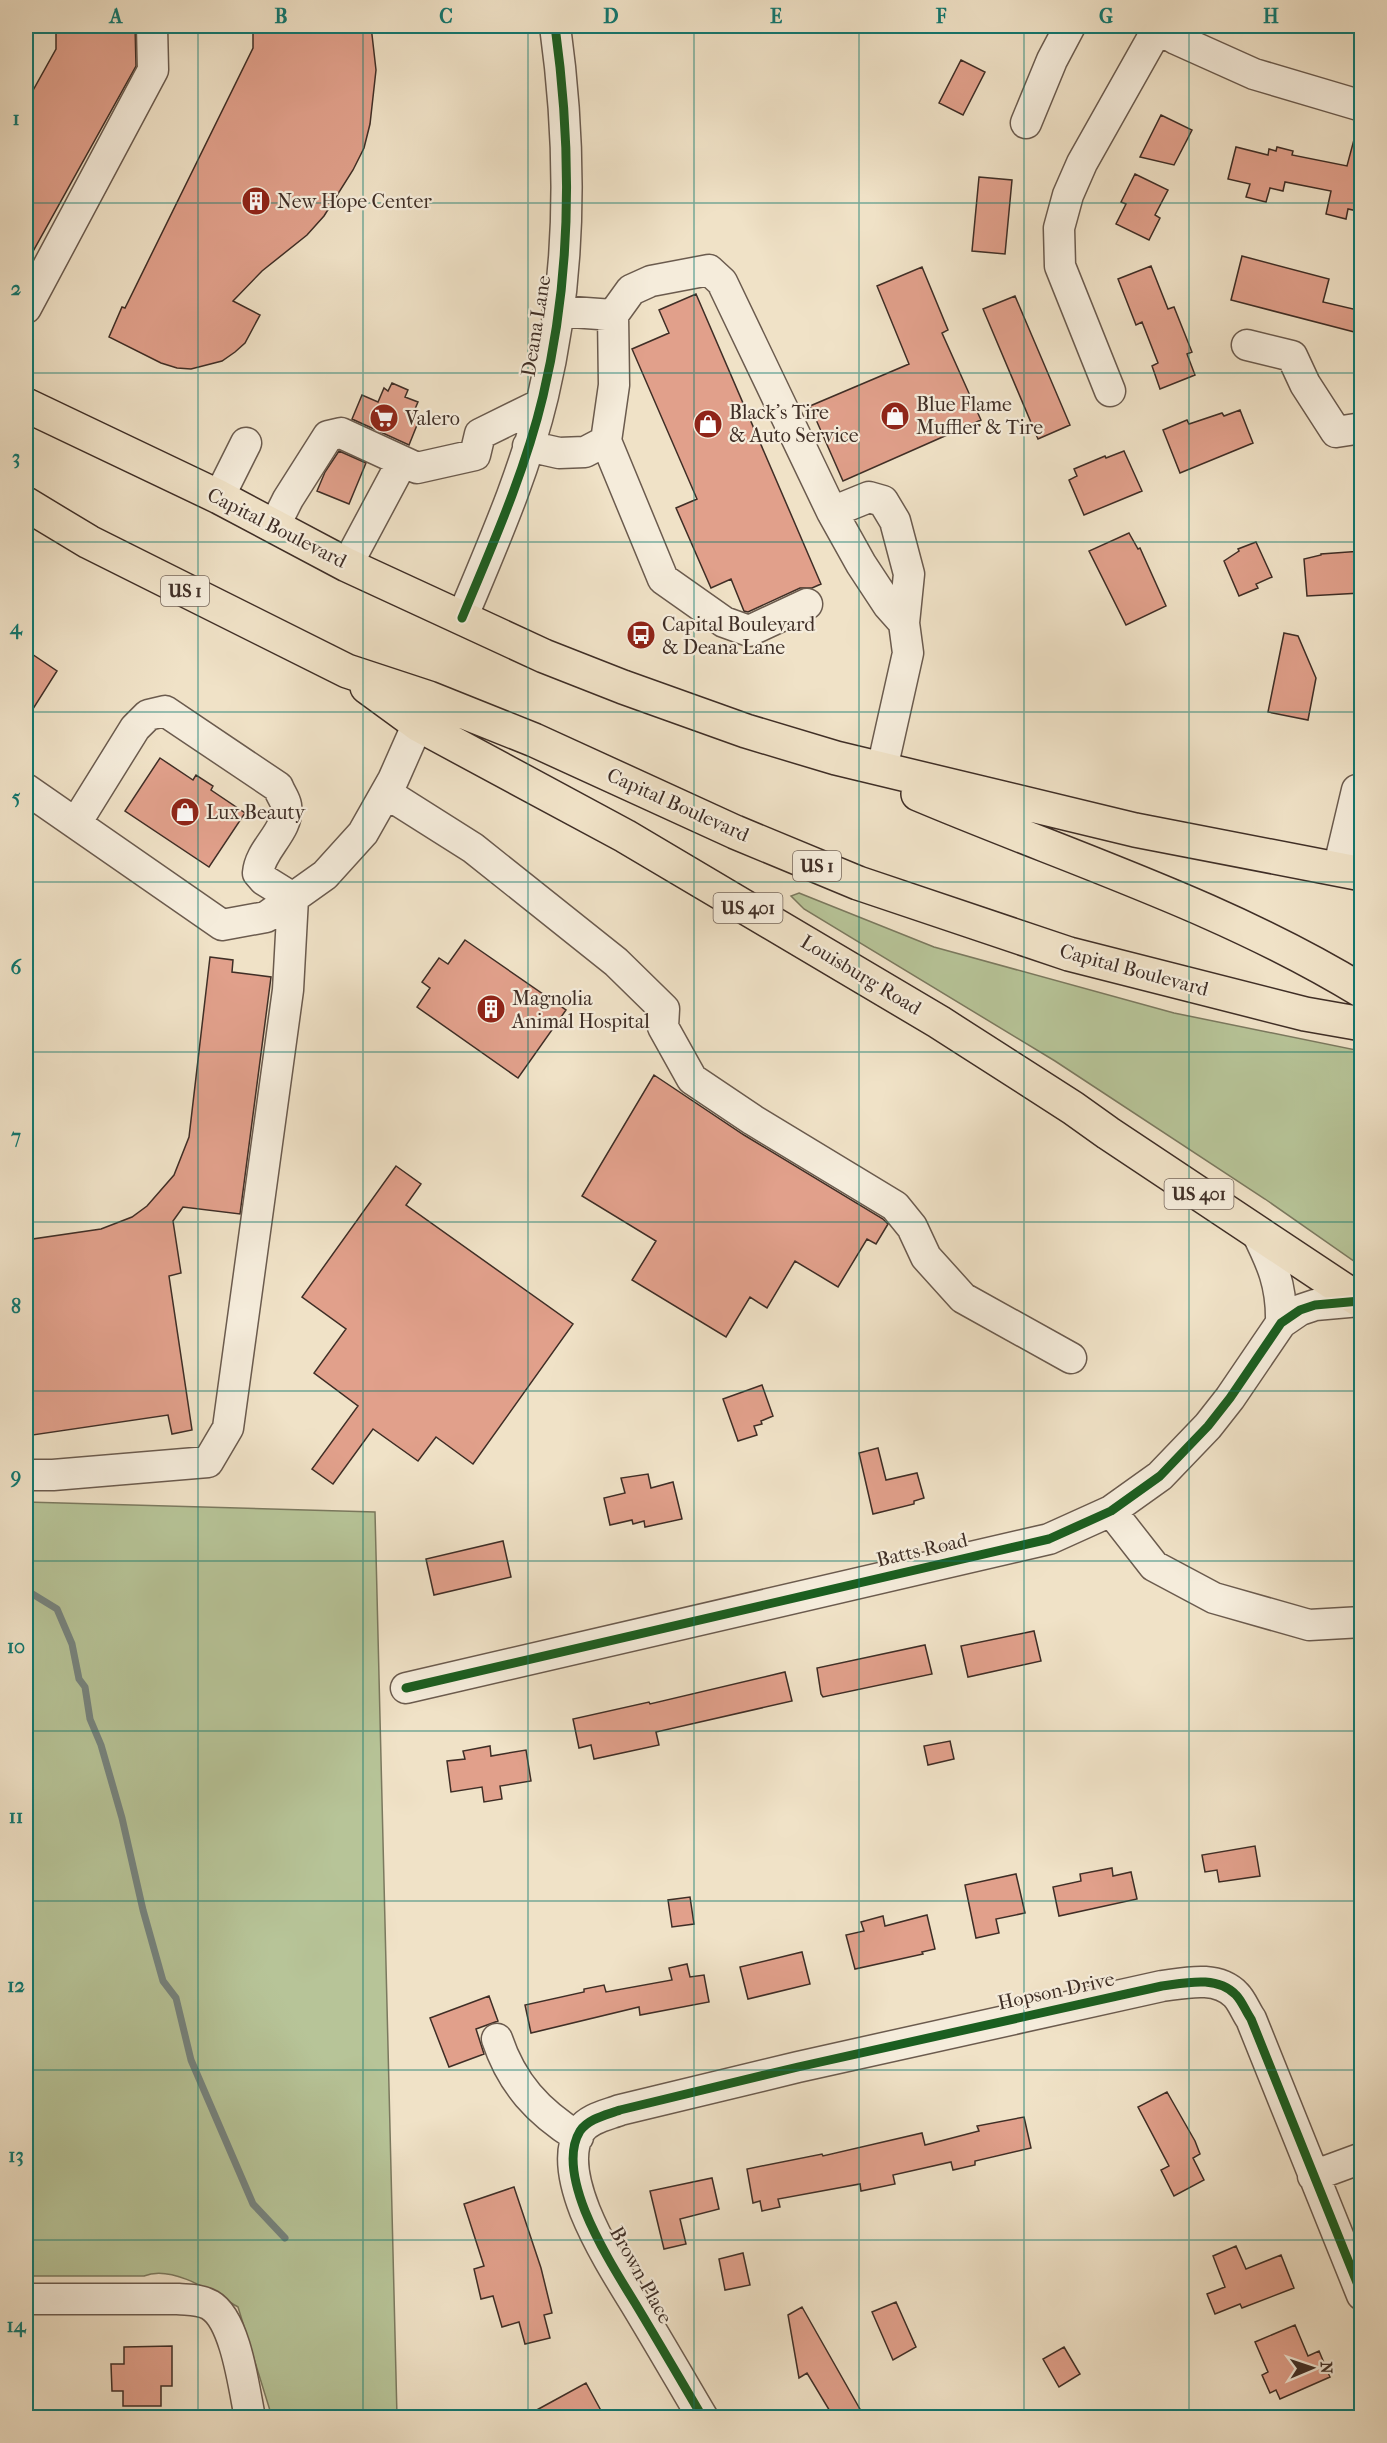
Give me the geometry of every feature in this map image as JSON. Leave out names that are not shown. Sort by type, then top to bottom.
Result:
[{"type":"highway","name":"Capital Boulevard","points":[[26,405],[219,497],[347,565],[544,656],[746,731],[837,758],[1135,830],[1350,872]]},
{"type":"highway","name":"Capital Boulevard","points":[[27,508],[89,542],[424,711],[534,740],[735,832],[858,883],[1070,954],[1305,1014],[1362,1024]]},
{"type":"highway","name":"Louisburg Road","points":[[424,711],[626,836],[939,1022],[1073,1108],[1361,1302]]},
{"type":"highway","points":[[837,758],[969,815],[1224,917],[1295,952],[1362,991]]},
{"type":"street","points":[[26,308],[153,70],[152,26]]},
{"type":"street","name":"Deana Lane","points":[[462,618],[525,455],[541,404],[555,339],[567,205],[567,172],[564,88],[555,26]]},
{"type":"street","points":[[1026,123],[1052,60],[1070,26]]},
{"type":"street","points":[[1110,391],[1060,266],[1059,228],[1068,195],[1082,164],[1156,27],[1176,39],[1254,74],[1362,106]]},
{"type":"street","points":[[807,604],[749,632],[724,622],[663,579],[606,441],[614,385],[613,315],[631,291],[651,280],[710,270],[722,282],[831,512],[888,605],[904,623]]},
{"type":"street","points":[[558,312],[613,315]]},
{"type":"street","points":[[1247,345],[1292,356],[1305,384],[1349,430]]},
{"type":"street","points":[[475,455],[480,434],[541,404]]},
{"type":"street","points":[[274,527],[328,436],[341,433],[417,468],[475,455],[490,461],[525,455],[585,452],[606,441]]},
{"type":"street","points":[[219,497],[246,443]]},
{"type":"street","points":[[347,565],[402,462]]},
{"type":"street","points":[[831,512],[869,497],[883,501],[895,521],[909,574],[904,623],[908,653],[882,769]]},
{"type":"street","points":[[76,823],[135,728],[148,715],[165,711],[278,788],[286,805],[283,825],[259,860],[258,873],[264,880],[292,898]]},
{"type":"street","points":[[26,789],[222,925],[266,917],[325,875],[363,833],[386,793],[424,711]]},
{"type":"street","points":[[1350,872],[1360,783]]},
{"type":"street","points":[[386,793],[474,848],[616,962],[664,1009],[663,1027],[692,1079],[753,1120],[894,1206],[912,1227],[926,1257],[963,1298],[1071,1358]]},
{"type":"street","points":[[26,1475],[52,1475],[208,1462],[228,1428],[288,990],[292,898]]},
{"type":"street","points":[[1256,1231],[1278,1279],[1282,1300],[1281,1323]]},
{"type":"street","name":"Batts Road","points":[[406,1688],[1049,1539],[1110,1511],[1160,1476],[1184,1454],[1230,1398],[1281,1323],[1300,1310],[1314,1305],[1361,1302]]},
{"type":"street","points":[[1110,1511],[1154,1566],[1214,1598],[1309,1625],[1362,1622]]},
{"type":"street","name":"Hopson Drive","points":[[577,2139],[581,2130],[591,2120],[620,2110],[798,2067],[1162,1986],[1204,1982],[1227,1987],[1237,1996],[1251,2019],[1362,2295]]},
{"type":"street","points":[[497,2039],[505,2063],[525,2093],[554,2122],[577,2139]]},
{"type":"street","name":"Brown Place","points":[[577,2139],[574,2158],[576,2178],[585,2211],[612,2265],[703,2418]]},
{"type":"street","points":[[1313,2176],[1362,2158]]},
{"type":"street","points":[[26,2299],[178,2299],[202,2301],[212,2306],[222,2316],[228,2329],[236,2353],[250,2418]]},
{"type":"green space","points":[[799,893],[934,947],[1174,1013],[1361,1051],[1361,1266],[1265,1199],[1055,1061],[804,909],[791,896]]},
{"type":"green space","points":[[26,1502],[375,1512],[397,2417],[272,2417],[238,2307],[180,2277],[155,2273],[144,2276],[26,2276]]},
{"type":"building","points":[[56,26],[135,26],[136,66],[26,264],[26,103],[56,49]]},
{"type":"building","name":"New Hope Center","points":[[253,26],[371,26],[376,70],[370,124],[364,148],[353,170],[324,216],[307,235],[262,271],[233,301],[260,315],[245,343],[222,361],[191,369],[177,368],[161,363],[109,337],[253,48]]},
{"type":"building","points":[[961,60],[985,72],[963,115],[939,103]]},
{"type":"building","points":[[1161,115],[1192,130],[1174,165],[1140,157]]},
{"type":"building","points":[[1356,132],[1362,133],[1362,212],[1348,209],[1346,219],[1326,214],[1331,191],[1285,182],[1283,191],[1270,188],[1266,202],[1246,197],[1250,184],[1228,179],[1236,147],[1268,155],[1269,149],[1276,151],[1277,147],[1293,151],[1292,155],[1347,166]]},
{"type":"building","points":[[1135,174],[1168,190],[1155,215],[1160,218],[1149,240],[1116,224],[1126,204],[1121,202]]},
{"type":"building","points":[[979,177],[1012,180],[1005,254],[972,251]]},
{"type":"building","points":[[1242,256],[1329,279],[1323,302],[1362,311],[1362,334],[1231,300]]},
{"type":"building","points":[[1151,266],[1168,309],[1174,307],[1192,352],[1187,354],[1195,375],[1160,389],[1152,366],[1158,363],[1142,322],[1136,325],[1118,279]]},
{"type":"building","points":[[922,267],[948,330],[942,333],[981,420],[843,481],[810,406],[909,364],[877,286]]},
{"type":"building","name":"Black’s Tire & Auto Service","points":[[696,294],[821,584],[812,588],[800,588],[748,612],[744,611],[731,579],[711,588],[676,508],[697,499],[632,349],[669,333],[659,310]]},
{"type":"building","points":[[1015,296],[1070,425],[1038,439],[983,309]]},
{"type":"building","name":"Valero","points":[[392,383],[408,390],[405,397],[418,402],[412,416],[419,420],[409,445],[352,419],[362,395],[378,402],[384,388],[388,391]]},
{"type":"building","points":[[1240,410],[1253,443],[1180,473],[1163,430],[1187,420],[1189,424],[1222,413],[1224,416]]},
{"type":"building","name":"Valero","points":[[339,451],[366,463],[349,504],[317,491],[325,472]]},
{"type":"building","points":[[1124,451],[1142,491],[1084,515],[1069,480],[1077,476],[1074,469]]},
{"type":"building","points":[[1129,533],[1138,549],[1140,548],[1166,606],[1126,625],[1089,551]]},
{"type":"building","points":[[1256,542],[1272,577],[1256,584],[1258,588],[1239,596],[1224,561],[1239,551],[1238,549]]},
{"type":"building","points":[[1362,551],[1361,593],[1307,596],[1304,559],[1321,554]]},
{"type":"building","points":[[1284,633],[1298,636],[1316,678],[1308,720],[1268,712]]},
{"type":"building","points":[[26,650],[57,671],[26,720]]},
{"type":"building","name":"Lux Beauty","points":[[160,758],[193,780],[196,775],[213,786],[211,790],[245,813],[209,867],[125,811]]},
{"type":"building","name":"Magnolia Animal Hospital","points":[[465,940],[566,1010],[518,1078],[417,1007],[430,988],[422,982],[439,958],[448,964]]},
{"type":"building","points":[[210,957],[233,960],[232,972],[271,977],[240,1214],[183,1207],[173,1221],[181,1273],[169,1276],[192,1430],[172,1434],[168,1415],[26,1436],[26,1240],[101,1229],[132,1217],[147,1206],[174,1175],[189,1137]]},
{"type":"building","points":[[654,1075],[744,1135],[888,1224],[876,1244],[867,1239],[838,1287],[795,1261],[767,1308],[750,1297],[726,1337],[632,1280],[656,1241],[582,1196]]},
{"type":"building","points":[[396,1166],[421,1184],[406,1205],[573,1324],[473,1464],[436,1437],[418,1461],[373,1429],[333,1484],[312,1469],[358,1406],[314,1373],[346,1329],[302,1297]]},
{"type":"building","points":[[762,1385],[773,1416],[761,1421],[762,1424],[754,1426],[757,1435],[738,1441],[723,1399]]},
{"type":"building","points":[[878,1448],[886,1480],[917,1473],[924,1498],[914,1501],[914,1504],[873,1514],[859,1453]]},
{"type":"building","points":[[648,1474],[651,1488],[673,1482],[682,1519],[645,1527],[644,1521],[633,1524],[632,1520],[610,1525],[604,1498],[625,1493],[621,1478]]},
{"type":"building","points":[[503,1541],[511,1577],[434,1595],[426,1559]]},
{"type":"building","points":[[1034,1631],[1041,1661],[968,1677],[961,1646]]},
{"type":"building","points":[[925,1645],[932,1674],[823,1697],[821,1694],[817,1668]]},
{"type":"building","points":[[785,1672],[792,1701],[656,1732],[659,1745],[594,1759],[591,1745],[579,1748],[573,1719],[649,1702],[650,1704]]},
{"type":"building","points":[[950,1741],[954,1759],[928,1765],[924,1746]]},
{"type":"building","points":[[490,1746],[491,1756],[526,1750],[531,1781],[500,1786],[502,1799],[484,1802],[482,1787],[451,1792],[447,1761],[465,1759],[463,1751]]},
{"type":"building","points":[[1255,1846],[1260,1876],[1219,1882],[1217,1870],[1205,1872],[1202,1855]]},
{"type":"building","points":[[1112,1868],[1113,1876],[1131,1872],[1137,1899],[1059,1916],[1053,1887],[1081,1881],[1080,1874]]},
{"type":"building","points":[[1016,1874],[1025,1913],[996,1919],[999,1933],[976,1938],[965,1885]]},
{"type":"building","points":[[690,1897],[694,1924],[672,1927],[668,1900]]},
{"type":"building","points":[[927,1915],[935,1949],[922,1952],[923,1954],[855,1969],[846,1935],[864,1931],[861,1922],[883,1916],[885,1926]]},
{"type":"building","points":[[802,1952],[810,1984],[748,1999],[740,1967]]},
{"type":"building","points":[[687,1964],[690,1977],[704,1975],[709,2002],[640,2015],[639,2007],[531,2033],[525,2005],[584,1992],[584,1989],[604,1985],[606,1992],[672,1980],[669,1968]]},
{"type":"building","points":[[489,1996],[498,2021],[476,2029],[484,2054],[449,2067],[430,2018]]},
{"type":"building","points":[[1167,2092],[1195,2141],[1200,2154],[1193,2158],[1204,2180],[1174,2196],[1161,2170],[1169,2166],[1138,2107]]},
{"type":"building","points":[[1024,2117],[1031,2148],[975,2161],[975,2165],[953,2170],[951,2162],[893,2175],[895,2184],[861,2191],[860,2184],[778,2199],[780,2207],[762,2211],[760,2201],[753,2203],[747,2169],[822,2154],[823,2156],[922,2133],[925,2145],[979,2131],[977,2126]]},
{"type":"building","points":[[712,2178],[719,2209],[680,2219],[686,2244],[664,2249],[650,2191]]},
{"type":"building","points":[[514,2187],[541,2268],[552,2313],[544,2315],[550,2338],[525,2344],[519,2322],[502,2327],[493,2296],[481,2299],[474,2269],[484,2266],[464,2204]]},
{"type":"building","points":[[1236,2246],[1246,2269],[1281,2255],[1294,2288],[1242,2308],[1240,2304],[1215,2314],[1207,2294],[1225,2287],[1213,2256]]},
{"type":"building","points":[[743,2253],[750,2285],[725,2290],[719,2259]]},
{"type":"building","points":[[896,2302],[916,2347],[893,2360],[872,2312]]},
{"type":"building","points":[[802,2307],[865,2418],[834,2418],[807,2373],[799,2378],[788,2315]]},
{"type":"building","points":[[1295,2325],[1308,2356],[1319,2351],[1330,2377],[1280,2399],[1276,2390],[1270,2393],[1262,2375],[1268,2372],[1255,2342]]},
{"type":"building","points":[[172,2346],[172,2386],[161,2386],[161,2406],[123,2406],[123,2391],[112,2391],[111,2364],[124,2364],[124,2347]]},
{"type":"building","points":[[1064,2347],[1080,2374],[1059,2387],[1043,2359]]},
{"type":"building","points":[[586,2383],[605,2418],[522,2418],[555,2400]]},
{"type":"waterway","points":[[26,1590],[57,1609],[72,1644],[79,1679],[85,1687],[90,1719],[101,1745],[122,1818],[143,1910],[163,1981],[176,1998],[191,2060],[253,2204],[285,2238]]},
{"type":"cycle path","points":[[462,618],[527,453],[553,350],[560,304],[566,212],[564,119],[555,26]]},
{"type":"cycle path","points":[[406,1688],[1049,1539],[1111,1511],[1160,1476],[1208,1426],[1281,1323],[1300,1310],[1315,1305],[1360,1301]]},
{"type":"cycle path","points":[[703,2418],[608,2258],[585,2211],[578,2192],[573,2160],[576,2140],[580,2131],[588,2123],[620,2110],[798,2067],[1162,1986],[1191,1982],[1210,1983],[1228,1989],[1240,2000],[1251,2019],[1362,2295]]},
{"type":"place","name":"New Hope Center","points":[[256,201]]},
{"type":"place","name":"Blue Flame Muffler & Tire","points":[[895,416]]},
{"type":"place","name":"Valero","points":[[384,418]]},
{"type":"place","name":"Black’s Tire & Auto Service","points":[[708,424]]},
{"type":"place","name":"Capital Boulevard & Deana Lane","points":[[641,635]]},
{"type":"place","name":"Lux Beauty","points":[[185,812]]},
{"type":"place","name":"Magnolia Animal Hospital","points":[[491,1009]]}]
